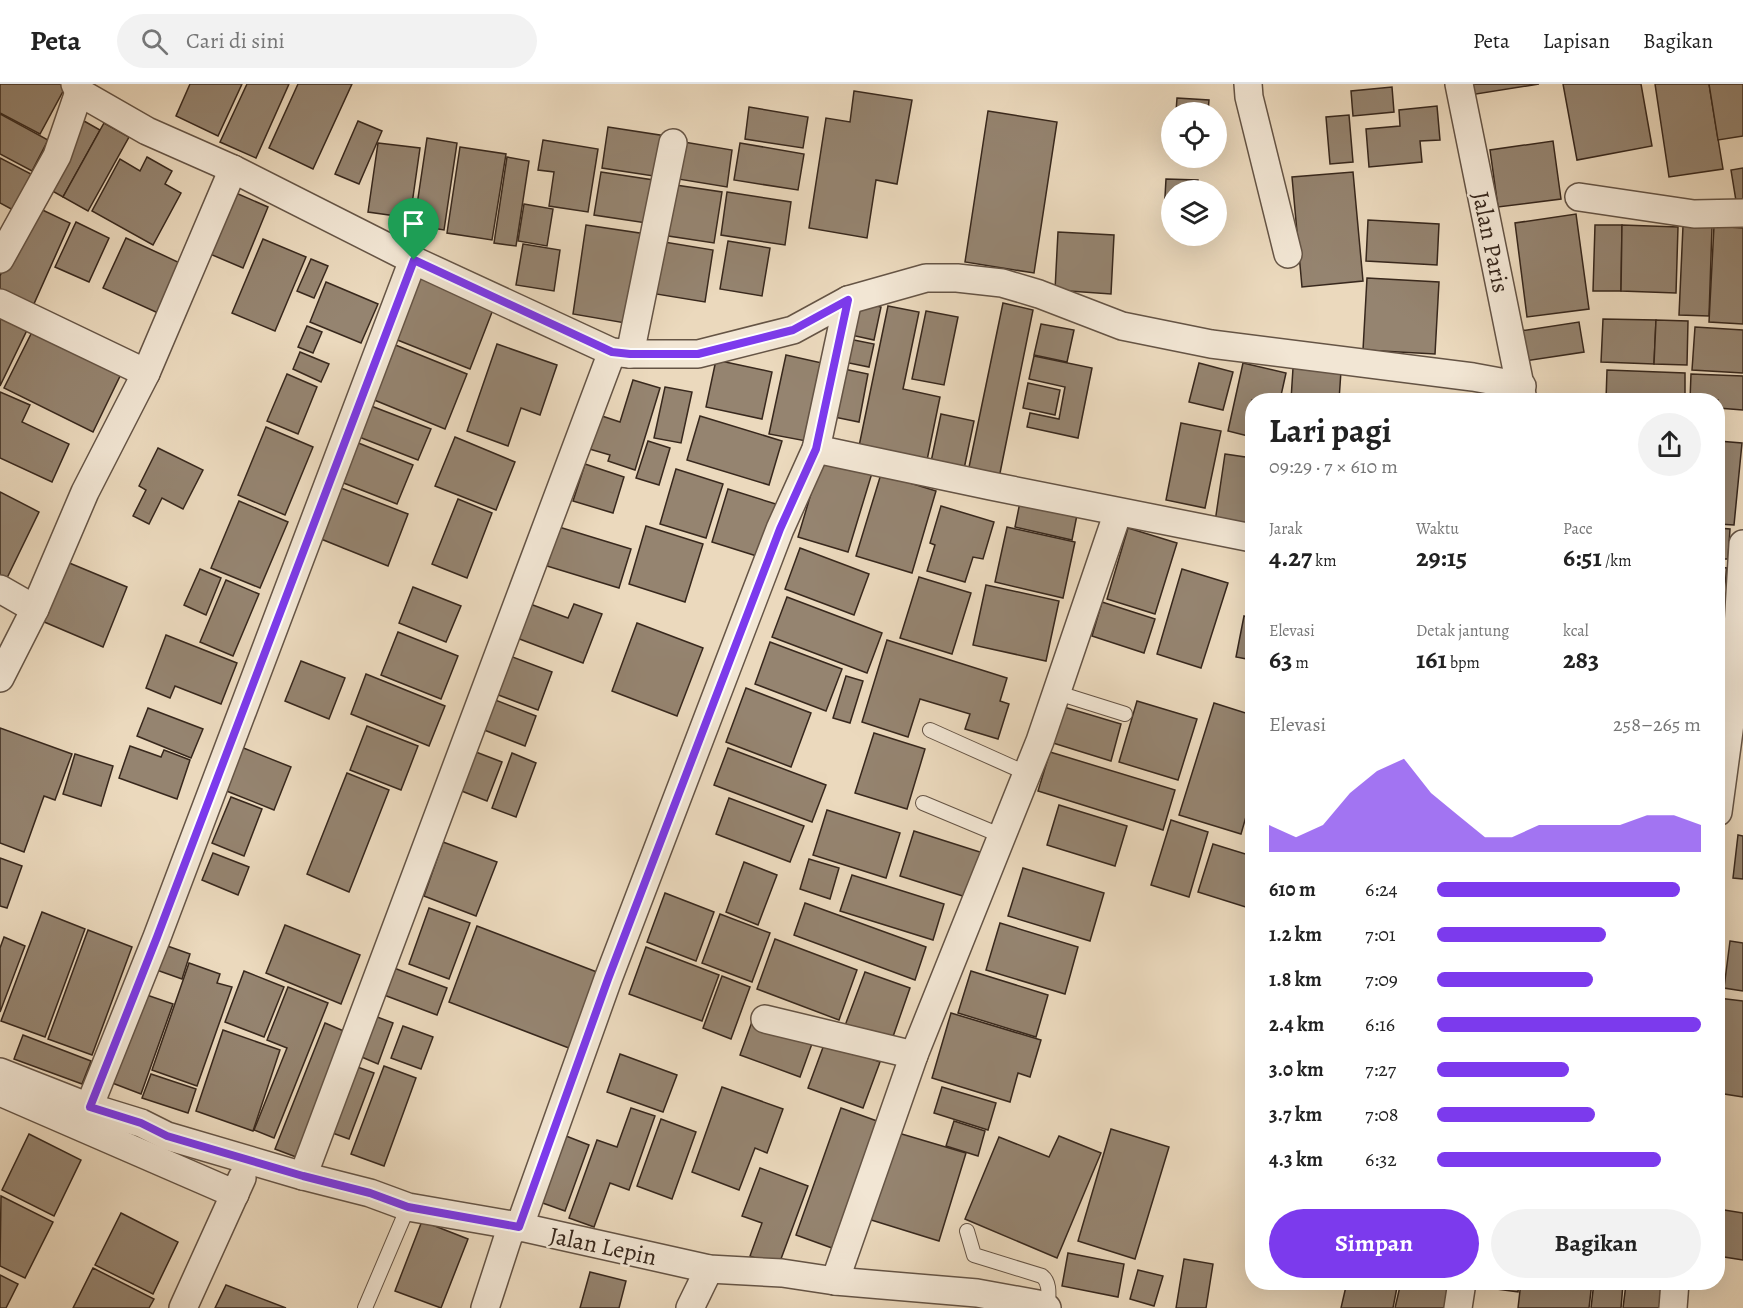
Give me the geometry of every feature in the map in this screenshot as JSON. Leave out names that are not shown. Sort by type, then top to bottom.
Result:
[{"type":"street","points":[[1248,84],[1249,97],[1288,254]]},
{"type":"street","name":"Jalan Paris","points":[[1459,84],[1522,393]]},
{"type":"street","points":[[0,259],[57,156],[77,88],[147,131],[233,169],[414,260],[621,353],[698,354],[793,330],[848,300],[926,278],[957,278],[1002,283],[1039,294],[1122,326],[1211,344],[1473,377],[1522,393]]},
{"type":"street","points":[[303,1176],[621,353],[673,143]]},
{"type":"street","points":[[0,678],[35,609],[85,492],[146,373],[233,169]]},
{"type":"street","points":[[1579,196],[1694,214],[1743,213]]},
{"type":"street","points":[[90,1107],[157,937],[414,260]]},
{"type":"street","points":[[484,1308],[780,529],[816,449],[848,300]]},
{"type":"street","points":[[0,303],[146,373]]},
{"type":"street","points":[[816,449],[1245,537]]},
{"type":"street","points":[[835,1281],[914,1055],[1058,693],[1118,512]]},
{"type":"street","points":[[1725,760],[1734,694],[1743,544]]},
{"type":"street","points":[[0,589],[35,609]]},
{"type":"street","points":[[765,1019],[914,1055]]},
{"type":"street","name":"Jalan Lepin","points":[[0,1072],[90,1107],[141,1123],[167,1136],[370,1193],[408,1207],[515,1226],[708,1269],[782,1273],[835,1281],[977,1293],[1038,1304],[1048,1308]]},
{"type":"street","points":[[0,1092],[235,1194]]},
{"type":"street","points":[[183,1308],[250,1159]]},
{"type":"street","points":[[690,1308],[708,1269]]},
{"type":"street","points":[[1458,1308],[1461,1290]]},
{"type":"street","points":[[1673,1308],[1674,1290]]},
{"type":"lane","points":[[1058,693],[1125,714]]},
{"type":"lane","points":[[930,730],[1026,773]]},
{"type":"lane","points":[[923,803],[1002,836]]},
{"type":"lane","points":[[365,1308],[408,1207]]},
{"type":"lane","points":[[967,1231],[974,1255],[1042,1275],[1048,1285],[1048,1308]]},
{"type":"building","points":[[0,84],[67,84],[40,134],[0,113]]},
{"type":"building","points":[[190,84],[242,84],[218,136],[176,116]]},
{"type":"building","points":[[247,84],[289,84],[256,158],[220,142]]},
{"type":"building","points":[[298,84],[352,84],[313,169],[269,148]]},
{"type":"building","points":[[1468,84],[1539,84],[1470,95]]},
{"type":"building","points":[[1563,84],[1641,84],[1652,146],[1577,160]]},
{"type":"building","points":[[1655,84],[1709,84],[1723,169],[1669,177]]},
{"type":"building","points":[[1709,84],[1743,84],[1743,136],[1718,140]]},
{"type":"building","points":[[1392,87],[1394,112],[1353,116],[1351,91]]},
{"type":"building","points":[[854,91],[912,100],[897,184],[876,180],[867,238],[809,228],[826,118],[850,122]]},
{"type":"building","points":[[1177,98],[1209,100],[1209,102],[1177,102]]},
{"type":"building","points":[[1437,106],[1440,140],[1420,141],[1422,162],[1369,167],[1366,129],[1400,126],[1399,110]]},
{"type":"building","points":[[749,107],[808,117],[803,148],[745,139]]},
{"type":"building","points":[[988,111],[1057,122],[1034,273],[965,262]]},
{"type":"building","points":[[0,114],[48,140],[32,171],[0,154]]},
{"type":"building","points":[[1349,115],[1353,162],[1330,164],[1326,117]]},
{"type":"building","points":[[84,121],[100,130],[63,197],[47,188]]},
{"type":"building","points":[[358,121],[382,131],[359,184],[335,174]]},
{"type":"building","points":[[104,123],[129,137],[88,211],[63,197]]},
{"type":"building","points":[[608,127],[666,136],[660,177],[602,168]]},
{"type":"building","points":[[427,138],[457,143],[444,230],[414,225]]},
{"type":"building","points":[[543,140],[598,149],[588,212],[549,206],[554,172],[538,170]]},
{"type":"building","points":[[678,141],[732,150],[727,187],[672,178]]},
{"type":"building","points":[[1553,141],[1561,199],[1498,207],[1490,150]]},
{"type":"building","points":[[378,143],[420,148],[410,218],[368,212]]},
{"type":"building","points":[[740,143],[804,154],[798,190],[734,180]]},
{"type":"building","points":[[460,147],[506,154],[492,240],[447,233]]},
{"type":"building","points":[[147,157],[172,171],[165,184],[181,193],[153,245],[92,211],[120,159],[140,171]]},
{"type":"building","points":[[507,157],[529,161],[516,246],[494,243]]},
{"type":"building","points":[[0,158],[31,174],[13,210],[0,203]]},
{"type":"building","points":[[1743,168],[1743,207],[1737,207],[1731,170]]},
{"type":"building","points":[[601,172],[660,181],[653,224],[594,215]]},
{"type":"building","points":[[1353,172],[1363,281],[1302,287],[1292,177]]},
{"type":"building","points":[[669,184],[722,192],[714,243],[662,235]]},
{"type":"building","points":[[229,190],[268,207],[243,268],[203,251]]},
{"type":"building","points":[[727,192],[791,202],[785,245],[721,235]]},
{"type":"building","points":[[524,204],[553,209],[547,246],[518,241]]},
{"type":"building","points":[[32,205],[70,223],[33,306],[0,291],[0,276]]},
{"type":"building","points":[[1576,214],[1589,309],[1527,317],[1515,223]]},
{"type":"building","points":[[1368,220],[1439,224],[1437,265],[1366,261]]},
{"type":"building","points":[[76,222],[109,238],[89,282],[55,267]]},
{"type":"building","points":[[586,225],[646,234],[631,324],[573,314]]},
{"type":"building","points":[[1595,225],[1622,225],[1621,291],[1593,291]]},
{"type":"building","points":[[1622,225],[1678,227],[1676,293],[1621,291]]},
{"type":"building","points":[[1683,226],[1712,227],[1709,316],[1679,315]]},
{"type":"building","points":[[1714,226],[1743,228],[1743,324],[1709,322]]},
{"type":"building","points":[[1058,232],[1114,235],[1111,294],[1055,290]]},
{"type":"building","points":[[126,238],[180,263],[158,313],[103,288]]},
{"type":"building","points":[[263,239],[306,257],[275,331],[232,313]]},
{"type":"building","points":[[658,241],[713,250],[705,302],[650,293]]},
{"type":"building","points":[[728,241],[770,248],[762,296],[720,289]]},
{"type":"building","points":[[523,244],[560,250],[554,291],[516,285]]},
{"type":"building","points":[[311,259],[328,266],[314,298],[297,291]]},
{"type":"building","points":[[414,275],[494,307],[470,369],[390,337]]},
{"type":"building","points":[[1367,278],[1439,282],[1435,354],[1363,350]]},
{"type":"building","points":[[326,282],[378,304],[361,343],[310,322]]},
{"type":"building","points":[[858,301],[881,307],[874,340],[851,335]]},
{"type":"building","points":[[1003,303],[1033,310],[999,478],[968,472]]},
{"type":"building","points":[[888,306],[919,312],[903,389],[940,397],[926,465],[858,451]]},
{"type":"building","points":[[0,311],[29,326],[0,386]]},
{"type":"building","points":[[926,311],[958,317],[944,385],[912,379]]},
{"type":"building","points":[[1603,319],[1656,320],[1654,364],[1601,362]]},
{"type":"building","points":[[1656,320],[1688,321],[1687,365],[1654,364]]},
{"type":"building","points":[[1579,322],[1584,352],[1525,361],[1520,331]]},
{"type":"building","points":[[1041,324],[1074,330],[1067,362],[1034,355]]},
{"type":"building","points":[[307,326],[322,332],[313,353],[298,347]]},
{"type":"building","points":[[1695,327],[1743,330],[1743,373],[1692,370]]},
{"type":"building","points":[[34,328],[122,372],[93,432],[4,388]]},
{"type":"building","points":[[849,339],[874,344],[869,367],[844,362]]},
{"type":"building","points":[[388,342],[467,374],[445,429],[367,397]]},
{"type":"building","points":[[497,344],[557,365],[540,415],[521,408],[508,446],[467,431]]},
{"type":"building","points":[[300,352],[329,364],[321,382],[293,369]]},
{"type":"building","points":[[786,355],[822,363],[806,441],[769,434]]},
{"type":"building","points":[[1034,356],[1092,368],[1078,438],[1027,427],[1030,413],[1059,419],[1065,387],[1029,379]]},
{"type":"building","points":[[716,360],[772,372],[762,419],[706,407]]},
{"type":"building","points":[[1199,363],[1233,372],[1223,410],[1189,402]]},
{"type":"building","points":[[1243,363],[1286,373],[1282,393],[1245,393],[1245,435],[1228,431]]},
{"type":"building","points":[[1293,368],[1341,371],[1339,393],[1291,393]]},
{"type":"building","points":[[844,369],[868,374],[859,422],[834,417]]},
{"type":"building","points":[[1607,370],[1685,373],[1685,393],[1606,393]]},
{"type":"building","points":[[287,374],[317,387],[298,434],[267,421]]},
{"type":"building","points":[[1691,374],[1743,376],[1743,410],[1725,409],[1725,393],[1690,393]]},
{"type":"building","points":[[633,380],[660,388],[635,470],[608,461],[610,455],[586,448],[596,414],[620,422]]},
{"type":"building","points":[[1028,383],[1060,390],[1055,415],[1023,408]]},
{"type":"building","points":[[665,387],[692,392],[681,443],[654,438]]},
{"type":"building","points":[[0,392],[30,405],[22,422],[69,444],[52,482],[0,458]]},
{"type":"building","points":[[366,404],[431,429],[418,460],[354,435]]},
{"type":"building","points":[[941,414],[974,421],[964,469],[931,462]]},
{"type":"building","points":[[700,416],[782,441],[769,485],[687,460]]},
{"type":"building","points":[[1181,423],[1221,431],[1205,508],[1166,500]]},
{"type":"building","points":[[266,427],[313,447],[285,515],[238,495]]},
{"type":"building","points":[[455,437],[515,462],[496,510],[435,486]]},
{"type":"building","points":[[351,440],[413,465],[397,504],[336,480]]},
{"type":"building","points":[[648,441],[670,448],[659,485],[636,478]]},
{"type":"building","points":[[1725,442],[1742,443],[1734,525],[1725,524]]},
{"type":"building","points":[[158,448],[203,470],[183,509],[162,498],[149,524],[133,516],[146,490],[139,486]]},
{"type":"building","points":[[1225,454],[1245,457],[1245,527],[1215,522]]},
{"type":"building","points":[[822,457],[872,473],[848,552],[798,537]]},
{"type":"building","points":[[585,464],[624,477],[613,513],[573,501]]},
{"type":"building","points":[[676,469],[723,484],[706,538],[660,524]]},
{"type":"building","points":[[881,474],[936,491],[912,573],[856,556]]},
{"type":"building","points":[[341,488],[408,514],[388,566],[321,539]]},
{"type":"building","points":[[728,489],[779,505],[763,558],[712,542]]},
{"type":"building","points":[[0,492],[39,512],[6,580],[0,577]]},
{"type":"building","points":[[458,499],[492,513],[467,578],[432,564]]},
{"type":"building","points":[[239,501],[288,522],[260,588],[211,568]]},
{"type":"building","points":[[1020,502],[1077,515],[1072,540],[1015,527]]},
{"type":"building","points":[[941,506],[994,522],[983,559],[973,557],[965,582],[927,571],[935,545],[930,543]]},
{"type":"building","points":[[646,526],[703,544],[685,602],[629,584]]},
{"type":"building","points":[[559,527],[631,549],[619,588],[547,566]]},
{"type":"building","points":[[1007,527],[1075,542],[1063,598],[995,582]]},
{"type":"building","points":[[1128,528],[1177,543],[1155,614],[1107,599]]},
{"type":"building","points":[[1725,529],[1730,529],[1728,559],[1725,559]]},
{"type":"building","points":[[800,548],[869,574],[854,615],[785,589]]},
{"type":"building","points":[[67,562],[127,587],[103,647],[42,621]]},
{"type":"building","points":[[200,569],[221,578],[206,615],[184,605]]},
{"type":"building","points":[[1182,569],[1228,583],[1201,668],[1157,654]]},
{"type":"building","points":[[919,577],[971,593],[952,654],[900,638]]},
{"type":"building","points":[[226,580],[259,594],[233,656],[200,642]]},
{"type":"building","points":[[986,585],[1059,601],[1046,661],[973,645]]},
{"type":"building","points":[[413,587],[461,606],[446,642],[399,623]]},
{"type":"building","points":[[787,597],[882,633],[867,673],[772,637]]},
{"type":"building","points":[[522,601],[568,618],[574,604],[602,614],[583,663],[509,635]]},
{"type":"building","points":[[1102,602],[1155,619],[1144,653],[1092,636]]},
{"type":"building","points":[[1244,616],[1245,659],[1236,657]]},
{"type":"building","points":[[637,623],[703,648],[677,716],[612,691]]},
{"type":"building","points":[[398,632],[458,656],[441,699],[381,675]]},
{"type":"building","points":[[166,635],[237,663],[221,704],[175,686],[170,698],[146,688]]},
{"type":"building","points":[[887,640],[1007,678],[1000,701],[1009,704],[998,739],[965,729],[970,714],[920,699],[908,737],[862,722]]},
{"type":"building","points":[[770,642],[842,669],[826,711],[755,684]]},
{"type":"building","points":[[502,653],[552,672],[538,710],[488,691]]},
{"type":"building","points":[[301,661],[345,678],[329,719],[285,701]]},
{"type":"building","points":[[366,674],[445,706],[429,746],[351,714]]},
{"type":"building","points":[[846,676],[863,681],[850,723],[833,718]]},
{"type":"building","points":[[746,688],[811,713],[791,767],[726,742]]},
{"type":"building","points":[[485,696],[536,716],[525,746],[474,726]]},
{"type":"building","points":[[1137,701],[1197,719],[1178,780],[1119,762]]},
{"type":"building","points":[[1214,703],[1245,713],[1245,820],[1241,834],[1179,815]]},
{"type":"building","points":[[1064,707],[1121,724],[1111,761],[1053,743]]},
{"type":"building","points":[[148,708],[203,729],[191,758],[137,736]]},
{"type":"building","points":[[367,726],[418,746],[401,790],[350,770]]},
{"type":"building","points":[[0,728],[72,754],[55,800],[44,796],[24,852],[0,843]]},
{"type":"building","points":[[874,733],[925,749],[907,809],[855,793]]},
{"type":"building","points":[[130,746],[161,757],[164,750],[190,760],[177,799],[119,778]]},
{"type":"building","points":[[241,747],[291,767],[274,810],[224,790]]},
{"type":"building","points":[[728,748],[826,785],[812,822],[714,785]]},
{"type":"building","points":[[468,749],[502,762],[487,801],[454,788]]},
{"type":"building","points":[[1050,752],[1175,790],[1163,830],[1038,791]]},
{"type":"building","points":[[512,753],[536,763],[516,817],[492,808]]},
{"type":"building","points":[[75,754],[113,766],[101,806],[63,794]]},
{"type":"building","points":[[347,773],[389,790],[349,892],[307,874]]},
{"type":"building","points":[[231,797],[262,809],[244,856],[212,843]]},
{"type":"building","points":[[729,798],[804,826],[790,862],[716,834]]},
{"type":"building","points":[[1059,805],[1127,826],[1115,866],[1047,845]]},
{"type":"building","points":[[827,810],[900,833],[886,878],[813,855]]},
{"type":"building","points":[[1171,820],[1208,832],[1189,897],[1151,885]]},
{"type":"building","points":[[914,831],[983,853],[969,898],[900,876]]},
{"type":"building","points":[[1738,835],[1743,836],[1743,879],[1733,878]]},
{"type":"building","points":[[443,842],[497,862],[476,916],[424,896]]},
{"type":"building","points":[[1213,844],[1245,854],[1245,907],[1198,892]]},
{"type":"building","points":[[213,853],[249,867],[238,895],[202,880]]},
{"type":"building","points":[[0,858],[22,866],[7,908],[0,906]]},
{"type":"building","points":[[809,859],[839,868],[830,899],[800,889]]},
{"type":"building","points":[[744,862],[777,875],[758,925],[726,912]]},
{"type":"building","points":[[1023,868],[1104,893],[1090,941],[1008,916]]},
{"type":"building","points":[[852,875],[944,904],[933,940],[840,911]]},
{"type":"building","points":[[665,893],[714,912],[696,961],[647,942]]},
{"type":"building","points":[[805,903],[926,947],[915,980],[794,935]]},
{"type":"building","points":[[429,908],[470,923],[449,979],[409,964]]},
{"type":"building","points":[[42,912],[85,929],[45,1037],[1,1021]]},
{"type":"building","points":[[720,914],[770,933],[752,982],[702,963]]},
{"type":"building","points":[[1000,923],[1078,947],[1065,994],[986,970]]},
{"type":"building","points":[[285,925],[360,955],[341,1004],[266,973]]},
{"type":"building","points":[[477,926],[602,974],[574,1050],[449,1002]]},
{"type":"building","points":[[88,930],[132,947],[92,1055],[48,1039]]},
{"type":"building","points":[[4,937],[25,946],[0,1012],[0,948]]},
{"type":"building","points":[[775,939],[857,970],[839,1020],[757,989]]},
{"type":"building","points":[[1730,941],[1743,943],[1743,991],[1725,988]]},
{"type":"building","points":[[159,943],[190,954],[182,979],[151,968]]},
{"type":"building","points":[[646,947],[719,975],[702,1021],[629,994]]},
{"type":"building","points":[[189,963],[220,974],[217,983],[232,987],[197,1086],[152,1070]]},
{"type":"building","points":[[386,965],[447,988],[437,1015],[376,992]]},
{"type":"building","points":[[244,971],[284,987],[264,1037],[225,1022]]},
{"type":"building","points":[[971,971],[1048,995],[1036,1037],[958,1013]]},
{"type":"building","points":[[865,972],[910,988],[889,1048],[843,1031]]},
{"type":"building","points":[[722,976],[750,987],[731,1039],[703,1028]]},
{"type":"building","points":[[288,987],[328,1003],[274,1138],[254,1130],[287,1048],[267,1040]]},
{"type":"building","points":[[138,992],[173,1004],[141,1094],[107,1081]]},
{"type":"building","points":[[1725,999],[1743,1001],[1743,1097],[1725,1094]]},
{"type":"building","points":[[951,1013],[1041,1040],[1030,1077],[1018,1073],[1010,1102],[932,1078]]},
{"type":"building","points":[[372,1015],[393,1023],[378,1064],[357,1055]]},
{"type":"building","points":[[753,1019],[813,1041],[800,1077],[740,1055]]},
{"type":"building","points":[[325,1023],[346,1032],[296,1157],[275,1149]]},
{"type":"building","points":[[403,1026],[433,1037],[421,1069],[391,1058]]},
{"type":"building","points":[[223,1030],[280,1050],[253,1131],[196,1111]]},
{"type":"building","points":[[23,1035],[91,1061],[82,1084],[14,1059]]},
{"type":"building","points":[[825,1042],[880,1062],[863,1108],[808,1088]]},
{"type":"building","points":[[620,1054],[677,1075],[663,1112],[607,1092]]},
{"type":"building","points":[[352,1065],[374,1073],[349,1139],[327,1131]]},
{"type":"building","points":[[384,1066],[416,1078],[384,1166],[351,1154]]},
{"type":"building","points":[[151,1074],[196,1089],[188,1113],[142,1098]]},
{"type":"building","points":[[722,1087],[783,1109],[767,1153],[755,1148],[739,1190],[692,1172]]},
{"type":"building","points":[[942,1087],[996,1103],[988,1130],[934,1113]]},
{"type":"building","points":[[631,1108],[655,1116],[629,1190],[610,1183],[594,1227],[569,1218],[597,1140],[617,1147]]},
{"type":"building","points":[[841,1108],[877,1121],[832,1248],[796,1235]]},
{"type":"building","points":[[661,1119],[696,1132],[672,1199],[637,1186]]},
{"type":"building","points":[[954,1121],[985,1131],[978,1156],[946,1146]]},
{"type":"building","points":[[1111,1129],[1169,1147],[1135,1259],[1078,1241]]},
{"type":"building","points":[[895,1132],[966,1153],[939,1241],[868,1219]]},
{"type":"building","points":[[29,1134],[81,1160],[54,1216],[2,1190]]},
{"type":"building","points":[[561,1134],[589,1145],[565,1211],[537,1201]]},
{"type":"building","points":[[1059,1136],[1101,1153],[1057,1258],[965,1219],[999,1137],[1049,1157]]},
{"type":"building","points":[[760,1168],[808,1186],[778,1267],[750,1256],[762,1223],[742,1216]]},
{"type":"building","points":[[1,1196],[53,1222],[25,1278],[0,1266]]},
{"type":"building","points":[[1725,1210],[1743,1213],[1743,1260],[1725,1257]]},
{"type":"building","points":[[121,1213],[178,1242],[153,1294],[95,1265]]},
{"type":"building","points":[[422,1221],[468,1239],[441,1308],[395,1291]]},
{"type":"building","points":[[1068,1253],[1124,1264],[1118,1297],[1062,1286]]},
{"type":"building","points":[[1184,1259],[1213,1264],[1206,1308],[1176,1308]]},
{"type":"building","points":[[93,1268],[154,1299],[149,1308],[73,1308]]},
{"type":"building","points":[[1138,1270],[1163,1276],[1154,1306],[1130,1299]]},
{"type":"building","points":[[590,1272],[626,1281],[619,1308],[580,1308]]},
{"type":"building","points":[[0,1275],[18,1284],[6,1308],[0,1308]]},
{"type":"building","points":[[226,1285],[286,1308],[215,1308]]},
{"type":"building","points":[[1345,1290],[1396,1290],[1393,1308],[1341,1308]]},
{"type":"building","points":[[1399,1290],[1449,1290],[1445,1308],[1395,1308]]},
{"type":"building","points":[[1520,1290],[1591,1290],[1589,1308],[1518,1308]]},
{"type":"building","points":[[1593,1290],[1622,1290],[1621,1308],[1591,1308]]},
{"type":"building","points":[[1625,1290],[1663,1290],[1661,1308],[1623,1308]]},
{"type":"route","points":[[414,260],[612,352],[630,354],[698,354],[793,330],[848,300],[816,449],[780,529],[608,979],[519,1227],[408,1207],[370,1193],[167,1136],[141,1123],[90,1107],[157,937],[414,260]]}]
